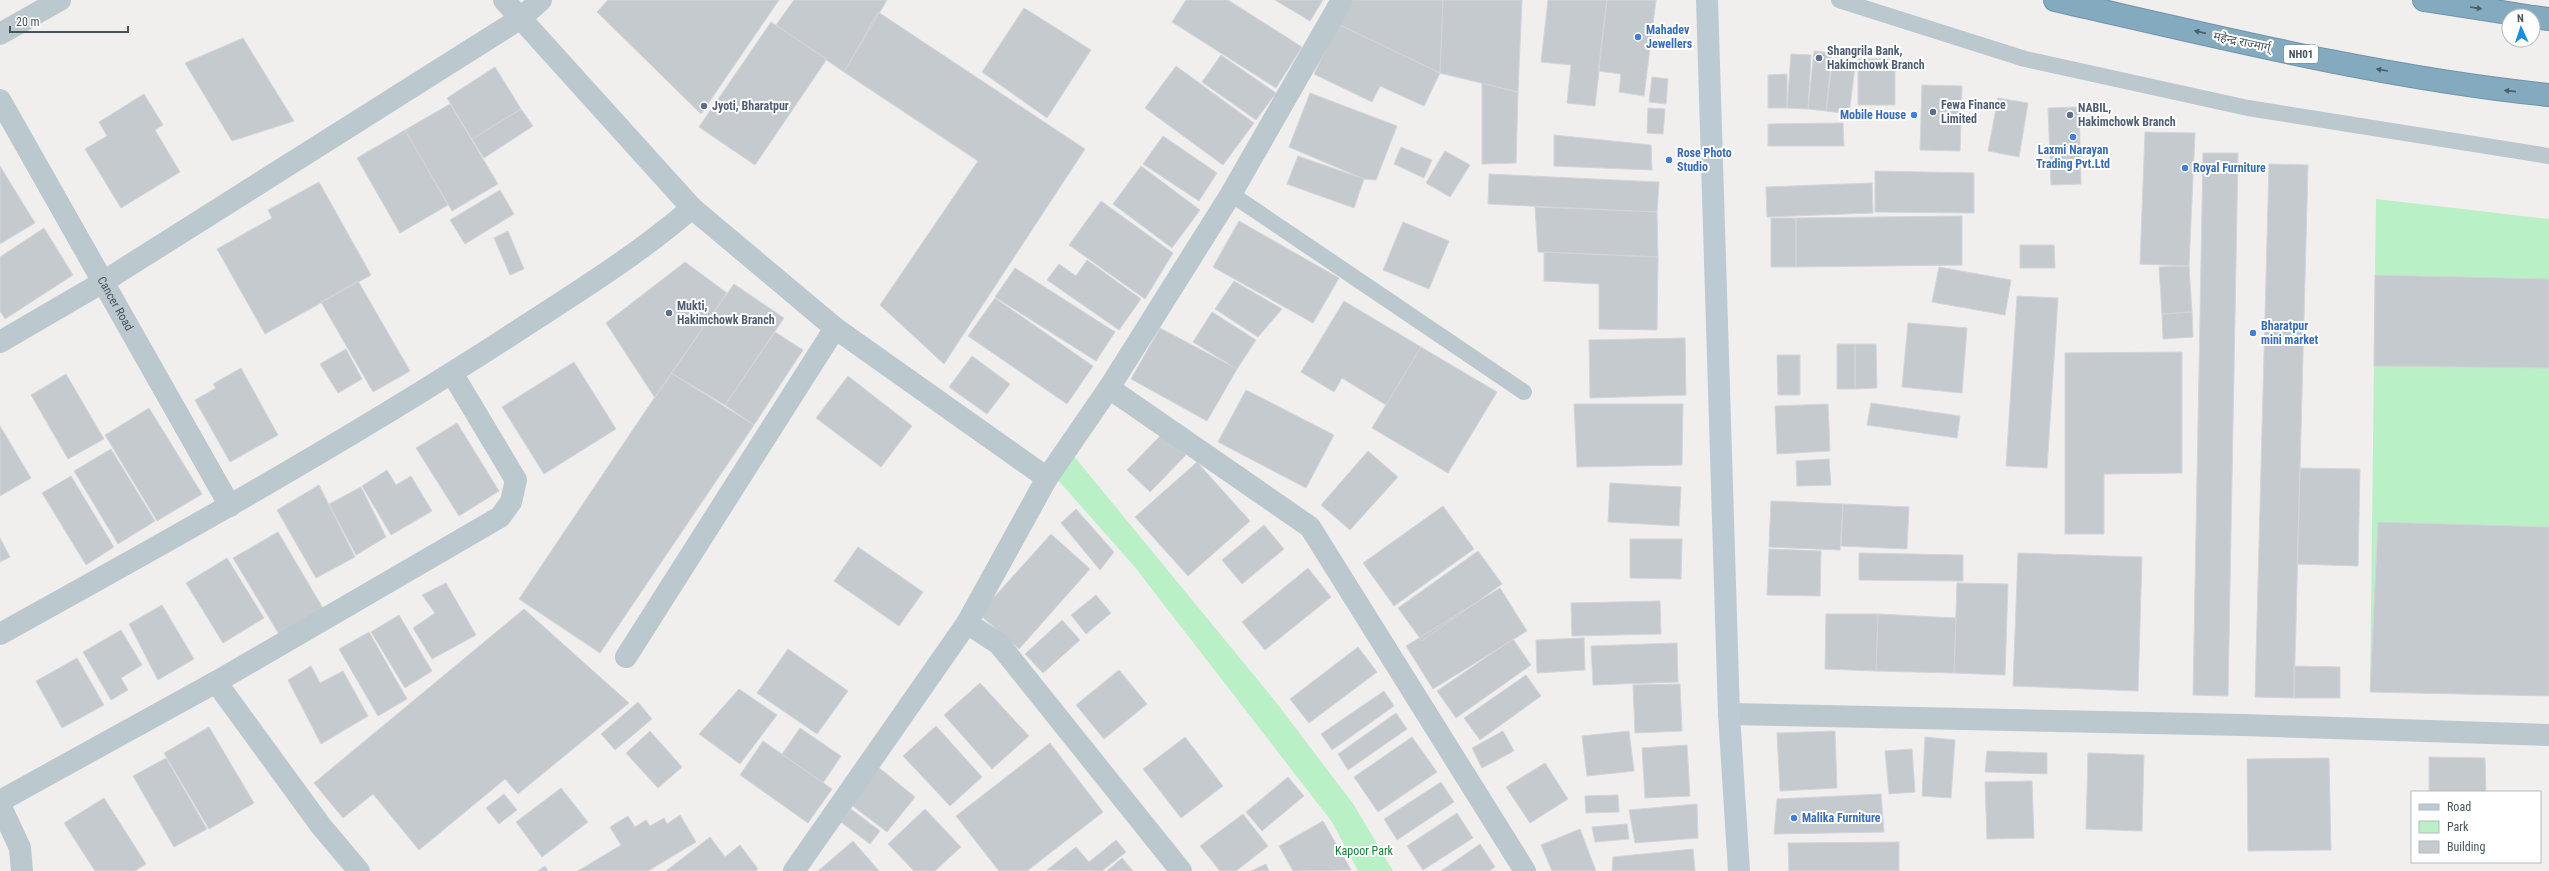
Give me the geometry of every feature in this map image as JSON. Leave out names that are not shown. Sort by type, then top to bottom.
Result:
[{"type":"highway","name":"महेन्द्र राज्मार्ग्","points":[[2055,0],[2342,63],[2502,90],[2549,95]]},
{"type":"highway","points":[[2424,0],[2501,12]]},
{"type":"main road","points":[[1706,0],[1729,714],[1739,871]]},
{"type":"street","points":[[0,34],[60,0]]},
{"type":"street","points":[[504,0],[692,208],[835,328],[1047,478]]},
{"type":"street","points":[[0,342],[103,282],[520,18],[541,0]]},
{"type":"street","points":[[794,871],[967,624],[1047,478],[1109,388],[1231,194],[1342,0]]},
{"type":"street","name":"Cancer Road","points":[[0,100],[230,506]]},
{"type":"street","points":[[0,634],[230,506],[452,373],[651,243],[692,208]]},
{"type":"street","points":[[626,657],[835,328]]},
{"type":"street","points":[[0,801],[216,682],[500,517],[511,502],[516,480],[452,373]]},
{"type":"street","points":[[1109,388],[1310,527],[1525,871]]},
{"type":"street","points":[[967,624],[999,644],[1181,871]]},
{"type":"street","points":[[216,682],[321,826],[359,871]]},
{"type":"street","points":[[1729,714],[2244,725],[2549,735]]},
{"type":"street","points":[[0,805],[20,848],[22,871]]},
{"type":"lane","points":[[1839,0],[2025,59],[2248,108],[2549,156]]},
{"type":"lane","points":[[1231,194],[1524,392]]},
{"type":"green space","points":[[2376,199],[2549,219],[2549,696],[2370,692]]},
{"type":"green space","name":"Kapoor Park","points":[[1073,455],[1275,701],[1354,805],[1393,871],[1358,871],[1332,822],[1134,566],[1057,479]]},
{"type":"building","points":[[608,0],[779,0],[701,114],[597,12]]},
{"type":"building","points":[[794,0],[887,0],[844,72],[776,25]]},
{"type":"building","points":[[1186,0],[1228,0],[1302,47],[1276,88],[1172,22]]},
{"type":"building","points":[[1275,0],[1323,0],[1310,21]]},
{"type":"building","points":[[1354,0],[1443,0],[1440,73],[1338,24]]},
{"type":"building","points":[[1443,0],[1522,0],[1518,92],[1440,73]]},
{"type":"building","points":[[1548,0],[1607,0],[1595,106],[1567,103],[1571,65],[1541,62]]},
{"type":"building","points":[[1607,0],[1656,0],[1644,96],[1619,92],[1621,74],[1598,71]]},
{"type":"building","points":[[1024,8],[1091,50],[1047,118],[982,72]]},
{"type":"building","points":[[878,12],[1085,149],[944,364],[880,305],[978,161],[844,72]]},
{"type":"building","points":[[771,22],[827,59],[755,165],[699,127]]},
{"type":"building","points":[[1338,24],[1440,73],[1424,106],[1380,86],[1372,102],[1314,74]]},
{"type":"building","points":[[243,38],[294,121],[232,141],[185,63]]},
{"type":"building","points":[[1814,51],[1832,53],[1826,111],[1808,109]]},
{"type":"building","points":[[1791,54],[1811,55],[1808,109],[1787,108]]},
{"type":"building","points":[[1221,55],[1276,93],[1256,120],[1202,82]]},
{"type":"building","points":[[1858,59],[1895,59],[1895,105],[1858,105]]},
{"type":"building","points":[[1832,64],[1855,67],[1849,114],[1826,111]]},
{"type":"building","points":[[1176,66],[1254,123],[1223,165],[1145,108]]},
{"type":"building","points":[[495,67],[521,109],[472,139],[447,98]]},
{"type":"building","points":[[1787,74],[1787,108],[1768,108],[1768,75]]},
{"type":"building","points":[[1652,77],[1668,79],[1666,104],[1649,102]]},
{"type":"building","points":[[1482,83],[1518,92],[1516,163],[1482,164]]},
{"type":"building","points":[[1922,85],[1962,86],[1960,151],[1920,150]]},
{"type":"building","points":[[1310,93],[1397,126],[1376,180],[1364,179],[1289,147]]},
{"type":"building","points":[[144,94],[163,125],[155,130],[180,172],[121,208],[85,149],[107,136],[99,122]]},
{"type":"building","points":[[1998,98],[2028,103],[2019,157],[1988,151]]},
{"type":"building","points":[[450,104],[498,184],[452,211],[405,130]]},
{"type":"building","points":[[2079,107],[2081,184],[2051,185],[2048,108]]},
{"type":"building","points":[[1648,108],[1665,109],[1663,134],[1647,133]]},
{"type":"building","points":[[521,109],[533,126],[484,158],[472,139]]},
{"type":"building","points":[[1843,123],[1844,146],[1768,146],[1768,124]]},
{"type":"building","points":[[405,130],[448,205],[400,233],[357,158]]},
{"type":"building","points":[[2145,132],[2195,133],[2189,266],[2140,264]]},
{"type":"building","points":[[1554,135],[1651,145],[1652,170],[1554,166]]},
{"type":"building","points":[[1163,136],[1217,173],[1199,201],[1143,164]]},
{"type":"building","points":[[1401,147],[1432,160],[1424,178],[1394,164]]},
{"type":"building","points":[[1445,151],[1470,165],[1450,197],[1426,183]]},
{"type":"building","points":[[2203,153],[2238,153],[2228,696],[2193,695]]},
{"type":"building","points":[[1298,156],[1364,179],[1354,208],[1287,184]]},
{"type":"building","points":[[2269,164],[2308,165],[2294,698],[2255,697]]},
{"type":"building","points":[[0,166],[35,223],[0,244]]},
{"type":"building","points":[[1141,166],[1200,210],[1172,248],[1113,204]]},
{"type":"building","points":[[1875,171],[1974,173],[1974,213],[1875,212]]},
{"type":"building","points":[[1489,174],[1659,182],[1657,212],[1488,204]]},
{"type":"building","points":[[319,182],[371,275],[265,334],[217,249],[272,218],[268,210]]},
{"type":"building","points":[[1872,183],[1873,213],[1767,217],[1766,187]]},
{"type":"building","points":[[500,190],[514,214],[465,244],[450,220]]},
{"type":"building","points":[[1101,201],[1173,253],[1145,299],[1069,245]]},
{"type":"building","points":[[1535,207],[1657,212],[1658,257],[1538,252]]},
{"type":"building","points":[[1962,216],[1962,265],[1796,267],[1796,218]]},
{"type":"building","points":[[1771,218],[1796,218],[1796,267],[1771,267]]},
{"type":"building","points":[[1239,221],[1339,278],[1313,323],[1213,267]]},
{"type":"building","points":[[1403,222],[1449,241],[1429,289],[1383,270]]},
{"type":"building","points":[[44,228],[73,275],[5,319],[0,311],[0,257]]},
{"type":"building","points":[[508,231],[524,269],[510,275],[494,238]]},
{"type":"building","points":[[2020,245],[2054,245],[2055,268],[2020,268]]},
{"type":"building","points":[[1544,252],[1658,257],[1657,330],[1599,329],[1599,284],[1544,281]]},
{"type":"building","points":[[1087,260],[1141,299],[1119,330],[1047,280],[1059,264],[1076,276]]},
{"type":"building","points":[[685,262],[727,293],[655,398],[606,323]]},
{"type":"building","points":[[2189,266],[2192,312],[2162,314],[2159,267]]},
{"type":"building","points":[[1939,267],[2011,280],[2005,315],[1932,302]]},
{"type":"building","points":[[1015,268],[1115,332],[1096,361],[995,297]]},
{"type":"building","points":[[2375,275],[2549,279],[2549,368],[2374,366]]},
{"type":"building","points":[[358,281],[410,371],[373,392],[321,302]]},
{"type":"building","points":[[1234,281],[1282,309],[1258,337],[1215,309]]},
{"type":"building","points":[[734,284],[784,318],[725,405],[671,373]]},
{"type":"building","points":[[2017,296],[2058,298],[2047,468],[2006,466]]},
{"type":"building","points":[[995,298],[1093,366],[1067,404],[968,336]]},
{"type":"building","points":[[1344,301],[1421,347],[1386,405],[1342,378],[1334,392],[1301,372]]},
{"type":"building","points":[[1212,312],[1256,340],[1237,369],[1193,342]]},
{"type":"building","points":[[2192,312],[2193,337],[2163,339],[2162,314]]},
{"type":"building","points":[[1908,323],[1967,328],[1962,393],[1902,387]]},
{"type":"building","points":[[1160,328],[1237,369],[1207,421],[1131,379]]},
{"type":"building","points":[[775,332],[803,350],[754,425],[725,405]]},
{"type":"building","points":[[1685,338],[1686,395],[1590,398],[1589,340]]},
{"type":"building","points":[[1837,344],[1855,344],[1855,389],[1837,389]]},
{"type":"building","points":[[1855,344],[1876,344],[1877,388],[1855,389]]},
{"type":"building","points":[[1421,347],[1497,392],[1448,473],[1372,428]]},
{"type":"building","points":[[346,349],[362,379],[338,393],[320,364]]},
{"type":"building","points":[[2182,352],[2182,473],[2104,474],[2104,534],[2065,534],[2065,353]]},
{"type":"building","points":[[1777,355],[1800,355],[1800,395],[1778,395]]},
{"type":"building","points":[[972,356],[1010,384],[987,414],[949,387]]},
{"type":"building","points":[[574,362],[616,429],[544,474],[502,407]]},
{"type":"building","points":[[241,368],[278,435],[230,462],[195,400],[216,388],[213,384]]},
{"type":"building","points":[[671,373],[754,425],[600,653],[519,599]]},
{"type":"building","points":[[66,374],[104,439],[68,459],[31,395]]},
{"type":"building","points":[[848,376],[912,426],[881,467],[816,418]]},
{"type":"building","points":[[1246,390],[1334,435],[1306,488],[1218,442]]},
{"type":"building","points":[[1871,403],[1960,416],[1957,438],[1867,425]]},
{"type":"building","points":[[1574,404],[1683,404],[1682,465],[1577,467]]},
{"type":"building","points":[[1828,404],[1830,451],[1777,454],[1775,406]]},
{"type":"building","points":[[149,408],[202,494],[157,521],[105,435]]},
{"type":"building","points":[[457,423],[499,491],[459,516],[416,448]]},
{"type":"building","points":[[0,426],[31,478],[0,496]]},
{"type":"building","points":[[1163,433],[1186,455],[1150,492],[1127,470]]},
{"type":"building","points":[[111,449],[155,521],[118,544],[74,471]]},
{"type":"building","points":[[1368,451],[1398,477],[1350,530],[1321,505]]},
{"type":"building","points":[[1829,459],[1831,485],[1797,486],[1796,461]]},
{"type":"building","points":[[1197,462],[1250,521],[1188,576],[1135,517]]},
{"type":"building","points":[[2300,468],[2360,469],[2358,566],[2297,564]]},
{"type":"building","points":[[387,470],[396,485],[411,476],[432,511],[391,535],[362,486]]},
{"type":"building","points":[[71,476],[114,547],[86,565],[42,493]]},
{"type":"building","points":[[1610,483],[1681,487],[1679,526],[1608,522]]},
{"type":"building","points":[[319,485],[355,557],[316,578],[277,510]]},
{"type":"building","points":[[361,487],[386,537],[356,555],[329,504]]},
{"type":"building","points":[[1771,501],[1843,504],[1840,550],[1769,547]]},
{"type":"building","points":[[1843,504],[1909,507],[1907,549],[1841,546]]},
{"type":"building","points":[[1443,506],[1474,549],[1394,606],[1363,563]]},
{"type":"building","points":[[1076,509],[1114,552],[1100,570],[1061,523]]},
{"type":"building","points":[[2378,522],[2549,527],[2549,696],[2370,692]]},
{"type":"building","points":[[1264,525],[1284,549],[1242,584],[1222,560]]},
{"type":"building","points":[[278,532],[324,610],[280,636],[233,558]]},
{"type":"building","points":[[1051,534],[1090,569],[1019,649],[979,614]]},
{"type":"building","points":[[0,538],[10,557],[0,562]]},
{"type":"building","points":[[1630,539],[1682,539],[1681,579],[1630,578]]},
{"type":"building","points":[[858,547],[923,592],[899,626],[834,581]]},
{"type":"building","points":[[1769,549],[1821,551],[1820,596],[1767,595]]},
{"type":"building","points":[[1478,551],[1502,584],[1422,641],[1398,608]]},
{"type":"building","points":[[1859,553],[1963,555],[1963,581],[1859,580]]},
{"type":"building","points":[[2018,553],[2142,557],[2138,691],[2013,686]]},
{"type":"building","points":[[227,558],[264,618],[223,643],[186,583]]},
{"type":"building","points":[[1308,568],[1331,597],[1265,650],[1242,622]]},
{"type":"building","points":[[446,583],[476,635],[432,659],[413,628],[435,613],[422,595]]},
{"type":"building","points":[[1957,583],[2008,584],[2005,675],[1954,673]]},
{"type":"building","points":[[1500,588],[1527,631],[1433,689],[1406,646]]},
{"type":"building","points":[[1096,595],[1111,613],[1086,634],[1071,615]]},
{"type":"building","points":[[1660,601],[1661,634],[1572,636],[1571,603]]},
{"type":"building","points":[[162,605],[194,659],[158,680],[129,624]]},
{"type":"building","points":[[524,609],[629,703],[518,794],[505,779],[419,850],[373,794],[343,818],[314,783]]},
{"type":"building","points":[[1826,614],[1878,614],[1876,671],[1825,669]]},
{"type":"building","points":[[1878,614],[1956,618],[1954,673],[1876,671]]},
{"type":"building","points":[[399,615],[432,671],[405,688],[371,632]]},
{"type":"building","points":[[1062,620],[1080,640],[1043,673],[1025,654]]},
{"type":"building","points":[[121,630],[142,665],[121,678],[128,690],[111,700],[83,652]]},
{"type":"building","points":[[369,632],[407,699],[378,716],[339,649]]},
{"type":"building","points":[[1584,638],[1585,670],[1537,673],[1536,640]]},
{"type":"building","points":[[1513,639],[1531,665],[1456,718],[1437,691]]},
{"type":"building","points":[[1677,643],[1678,682],[1593,685],[1591,646]]},
{"type":"building","points":[[1358,647],[1377,672],[1309,723],[1290,699]]},
{"type":"building","points":[[788,649],[848,691],[817,734],[757,693]]},
{"type":"building","points":[[77,658],[104,705],[62,728],[36,681]]},
{"type":"building","points":[[311,666],[320,683],[343,671],[368,716],[321,744],[288,680]]},
{"type":"building","points":[[2294,666],[2340,667],[2340,698],[2294,698]]},
{"type":"building","points":[[1119,670],[1147,704],[1104,739],[1076,705]]},
{"type":"building","points":[[1526,675],[1541,696],[1480,740],[1464,718]]},
{"type":"building","points":[[980,683],[1029,736],[992,769],[944,715]]},
{"type":"building","points":[[1680,684],[1682,731],[1635,733],[1633,685]]},
{"type":"building","points":[[739,689],[777,715],[740,764],[699,734]]},
{"type":"building","points":[[1384,691],[1394,706],[1332,750],[1321,734]]},
{"type":"building","points":[[638,702],[652,719],[615,750],[601,734]]},
{"type":"building","points":[[1396,713],[1407,729],[1348,770],[1338,754]]},
{"type":"building","points":[[936,726],[982,777],[950,806],[903,756]]},
{"type":"building","points":[[209,727],[254,803],[209,829],[164,753]]},
{"type":"building","points":[[800,728],[841,756],[823,783],[782,754]]},
{"type":"building","points":[[650,731],[682,767],[658,788],[626,753]]},
{"type":"building","points":[[1503,731],[1514,751],[1482,768],[1472,748]]},
{"type":"building","points":[[1629,731],[1634,771],[1587,776],[1582,736]]},
{"type":"building","points":[[1835,731],[1837,788],[1780,791],[1777,733]]},
{"type":"building","points":[[1185,737],[1223,786],[1181,818],[1143,769]]},
{"type":"building","points":[[1412,737],[1437,772],[1378,812],[1354,777]]},
{"type":"building","points":[[1925,737],[1955,740],[1951,798],[1922,796]]},
{"type":"building","points":[[763,741],[832,789],[808,823],[740,775]]},
{"type":"building","points":[[1050,743],[1103,812],[1027,871],[999,871],[956,816]]},
{"type":"building","points":[[1687,745],[1690,796],[1645,798],[1642,748]]},
{"type":"building","points":[[1912,749],[1915,792],[1889,794],[1885,751]]},
{"type":"building","points":[[1987,751],[2047,753],[2047,774],[1985,772]]},
{"type":"building","points":[[2088,753],[2144,755],[2142,831],[2086,829]]},
{"type":"building","points":[[2429,757],[2485,758],[2486,791],[2429,791]]},
{"type":"building","points":[[166,758],[207,829],[174,847],[133,776]]},
{"type":"building","points":[[2329,758],[2331,850],[2248,851],[2247,759]]},
{"type":"building","points":[[1545,763],[1568,799],[1530,823],[1506,787]]},
{"type":"building","points":[[878,767],[915,797],[887,832],[850,804]]},
{"type":"building","points":[[1288,777],[1304,796],[1262,831],[1246,812]]},
{"type":"building","points":[[2032,781],[2034,838],[1987,839],[1985,782]]},
{"type":"building","points":[[1441,782],[1454,802],[1397,840],[1384,819]]},
{"type":"building","points":[[561,788],[588,822],[542,857],[516,822]]},
{"type":"building","points":[[504,794],[517,810],[499,824],[486,808]]},
{"type":"building","points":[[1881,794],[1884,832],[1774,834],[1777,799]]},
{"type":"building","points":[[1618,795],[1619,812],[1586,813],[1585,796]]},
{"type":"building","points":[[104,798],[146,864],[135,871],[95,871],[64,823]]},
{"type":"building","points":[[1697,804],[1698,838],[1635,843],[1629,810]]},
{"type":"building","points":[[851,809],[880,831],[870,844],[841,822]]},
{"type":"building","points":[[925,809],[961,847],[935,871],[914,871],[888,844]]},
{"type":"building","points":[[1457,813],[1473,838],[1423,870],[1407,846]]},
{"type":"building","points":[[1243,814],[1268,846],[1236,871],[1220,871],[1200,846]]},
{"type":"building","points":[[680,815],[696,842],[648,871],[578,871],[621,845],[610,827],[628,816],[635,827],[646,820],[650,826],[664,818],[667,824]]},
{"type":"building","points":[[1323,821],[1351,870],[1293,871],[1279,846]]},
{"type":"building","points":[[1627,824],[1629,839],[1595,842],[1592,827]]},
{"type":"building","points":[[1580,829],[1596,871],[1552,871],[1541,845]]},
{"type":"building","points":[[710,837],[725,857],[740,845],[758,869],[755,871],[666,871]]},
{"type":"building","points":[[1116,840],[1126,852],[1102,871],[1047,870],[1076,847],[1089,862]]},
{"type":"building","points":[[853,841],[879,871],[818,871]]},
{"type":"building","points":[[1899,842],[1899,871],[1789,871],[1788,843]]},
{"type":"building","points":[[1480,844],[1495,867],[1489,871],[1441,871]]},
{"type":"building","points":[[1693,849],[1695,871],[1612,871],[1613,857]]},
{"type":"building","points":[[1122,858],[1133,871],[1107,871]]},
{"type":"building","points":[[1266,864],[1269,871],[1251,871]]},
{"type":"building","points":[[545,866],[548,871],[538,871]]},
{"type":"place","name":"Mahadev Jewellers","points":[[1638,37]]},
{"type":"place","name":"Shangrila Bank, Hakimchowk Branch","points":[[1819,58]]},
{"type":"place","name":"Jyoti, Bharatpur","points":[[704,106]]},
{"type":"place","name":"Fewa Finance Limited","points":[[1933,112]]},
{"type":"place","name":"Mobile House","points":[[1914,115]]},
{"type":"place","name":"NABIL, Hakimchowk Branch","points":[[2070,115]]},
{"type":"place","name":"Laxmi Narayan Trading Pvt.Ltd","points":[[2073,137]]},
{"type":"place","name":"Rose Photo Studio","points":[[1669,160]]},
{"type":"place","name":"Royal Furniture","points":[[2185,168]]},
{"type":"place","name":"Mukti, Hakimchowk Branch","points":[[669,313]]},
{"type":"place","name":"Bharatpur mini market","points":[[2253,333]]},
{"type":"place","name":"Malika Furniture","points":[[1794,818]]}]
